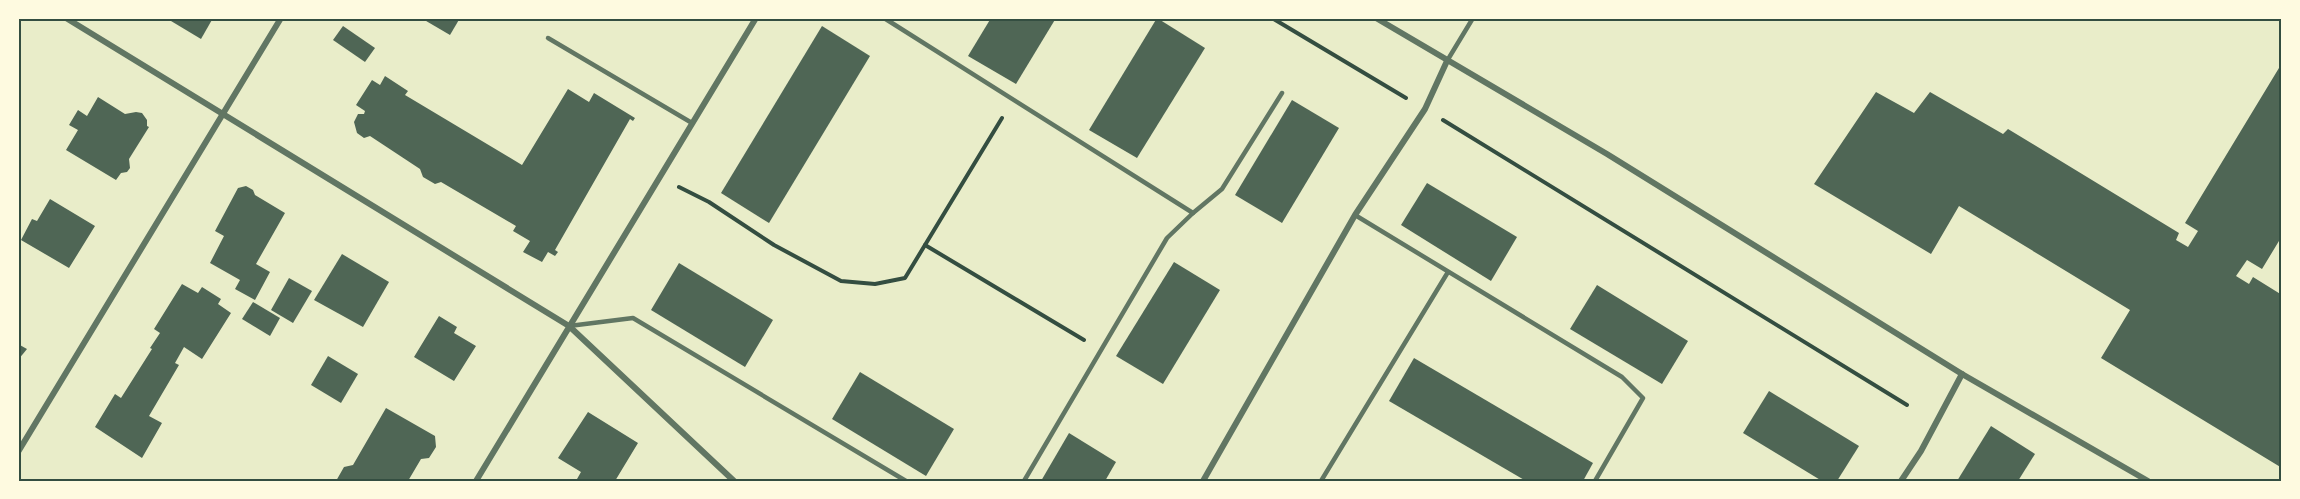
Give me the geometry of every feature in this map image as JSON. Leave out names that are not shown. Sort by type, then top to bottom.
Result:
[{"type":"street","points":[[66,18],[569,326],[734,481]]},
{"type":"street","points":[[18,452],[281,18]]},
{"type":"street","points":[[476,481],[756,18]]},
{"type":"street","points":[[1376,18],[1607,154],[1962,374],[2148,481]]},
{"type":"street","points":[[1203,481],[1355,215],[1425,109],[1447,61]]},
{"type":"street","points":[[1900,481],[1921,451],[1962,374]]},
{"type":"lane","points":[[884,18],[1192,213]]},
{"type":"lane","points":[[1447,61],[1473,18]]},
{"type":"lane","points":[[548,38],[692,123]]},
{"type":"lane","points":[[1024,481],[1167,238],[1192,213],[1222,189],[1282,93]]},
{"type":"lane","points":[[1355,215],[1622,376],[1643,398],[1595,481]]},
{"type":"lane","points":[[1321,481],[1448,272]]},
{"type":"lane","points":[[569,326],[633,318],[906,481]]},
{"type":"path","points":[[1272,18],[1425,109],[1907,405]]},
{"type":"path","points":[[660,177],[709,202],[774,245],[842,281],[875,284],[905,278],[1013,99]]},
{"type":"path","points":[[925,244],[1101,350]]},
{"type":"building","points":[[166,18],[213,18],[201,39]]},
{"type":"building","points":[[421,18],[460,18],[450,35]]},
{"type":"building","points":[[991,18],[1056,18],[1016,84],[968,56]]},
{"type":"building","points":[[1157,18],[1205,48],[1137,158],[1089,130]]},
{"type":"building","points":[[343,26],[375,48],[365,62],[333,40]]},
{"type":"building","points":[[822,26],[870,56],[769,223],[721,193]]},
{"type":"building","points":[[2282,63],[2282,236],[2262,269],[2247,260],[2236,276],[2249,284],[2253,277],[2282,295],[2282,468],[2101,358],[2130,310],[1959,206],[1931,254],[1814,184],[1876,92],[1914,113],[1930,92],[2003,134],[2008,129],[2179,233],[2176,240],[2188,247],[2198,231],[2185,223]]},
{"type":"building","points":[[385,76],[408,91],[405,95],[522,165],[568,89],[589,102],[594,93],[635,118],[633,121],[630,119],[555,250],[558,252],[555,256],[548,252],[542,262],[523,252],[530,241],[513,231],[516,226],[441,182],[435,184],[423,177],[420,169],[370,136],[364,138],[357,133],[354,122],[358,114],[364,114],[365,111],[356,105],[372,80],[380,85]]},
{"type":"building","points":[[98,97],[125,114],[142,113],[149,127],[129,159],[130,168],[127,172],[121,173],[116,180],[66,150],[78,130],[69,125],[78,110],[87,116]]},
{"type":"building","points":[[1292,100],[1339,128],[1282,223],[1235,195]]},
{"type":"building","points":[[1427,183],[1517,237],[1491,281],[1401,225]]},
{"type":"building","points":[[246,186],[253,190],[255,195],[285,213],[256,264],[270,272],[255,300],[235,289],[240,280],[210,263],[224,236],[215,231],[238,188]]},
{"type":"building","points":[[50,199],[95,226],[69,268],[21,240],[32,219],[37,221]]},
{"type":"building","points":[[342,254],[389,282],[363,327],[314,300]]},
{"type":"building","points":[[1174,262],[1220,290],[1163,384],[1116,356]]},
{"type":"building","points":[[679,263],[773,320],[745,367],[651,310]]},
{"type":"building","points":[[289,278],[312,291],[293,323],[271,310]]},
{"type":"building","points":[[182,284],[198,293],[202,287],[221,299],[218,304],[231,313],[202,359],[184,347],[175,363],[179,365],[149,416],[162,423],[142,458],[95,427],[115,394],[121,398],[152,349],[150,348],[160,333],[154,329]]},
{"type":"building","points":[[1597,285],[1688,341],[1662,384],[1570,329]]},
{"type":"building","points":[[253,302],[280,318],[270,336],[242,319]]},
{"type":"building","points":[[439,316],[457,327],[454,333],[476,346],[454,381],[414,357]]},
{"type":"building","points":[[18,344],[27,349],[18,360]]},
{"type":"building","points":[[328,356],[358,374],[341,403],[311,385]]},
{"type":"building","points":[[1414,358],[1593,463],[1583,481],[1526,481],[1389,401]]},
{"type":"building","points":[[860,372],[954,429],[926,476],[832,419]]},
{"type":"building","points":[[1769,391],[1859,446],[1837,481],[1822,481],[1743,433]]},
{"type":"building","points":[[386,408],[435,436],[436,447],[429,458],[421,459],[408,481],[336,481],[344,467],[353,465]]},
{"type":"building","points":[[588,412],[638,443],[615,481],[580,481],[577,479],[581,472],[558,458]]},
{"type":"building","points":[[1991,426],[2035,454],[2018,481],[1957,481]]},
{"type":"building","points":[[1069,433],[1116,462],[1105,481],[1041,481]]}]
